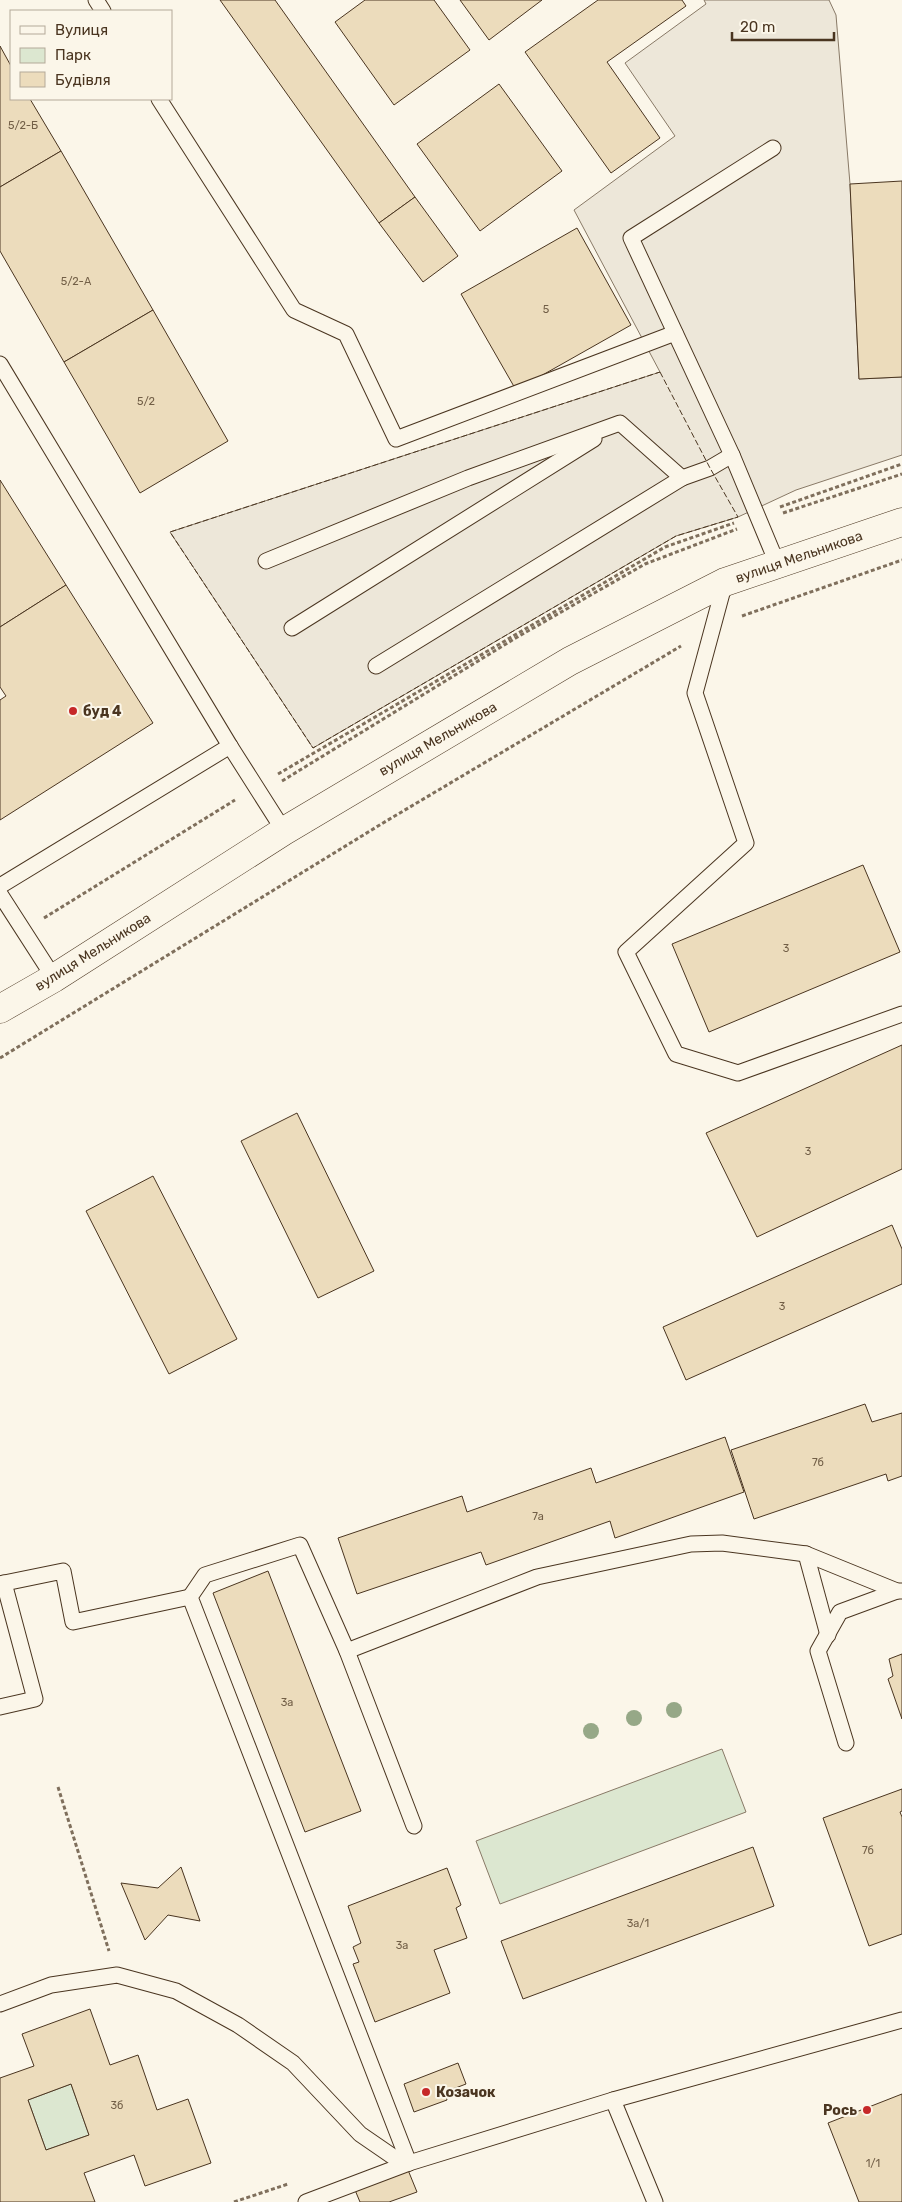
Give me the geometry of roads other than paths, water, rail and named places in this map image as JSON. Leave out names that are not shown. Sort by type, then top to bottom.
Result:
[{"type":"street","name":"вулиця Мельникова","points":[[0,1009],[54,978],[284,831],[570,661],[725,582],[902,522]]},
{"type":"lane","points":[[160,100],[294,310],[346,334],[396,439],[674,333]]},
{"type":"lane","points":[[773,148],[631,238],[732,455],[777,563]]},
{"type":"lane","points":[[0,364],[230,746],[284,831]]},
{"type":"lane","points":[[620,423],[682,478]]},
{"type":"lane","points":[[266,561],[468,478],[620,423]]},
{"type":"lane","points":[[292,628],[620,423]]},
{"type":"lane","points":[[376,666],[682,478],[710,468],[732,455]]},
{"type":"lane","points":[[725,582],[695,693],[746,843],[626,952],[676,1054],[738,1073],[902,1014]]},
{"type":"lane","points":[[0,886],[230,746]]},
{"type":"lane","points":[[0,894],[54,978]]},
{"type":"lane","points":[[347,1651],[538,1577],[691,1544],[722,1543],[806,1554],[899,1591]]},
{"type":"lane","points":[[0,1707],[35,1699],[2,1584],[63,1571],[73,1622],[190,1597],[205,1575],[300,1545],[347,1651],[414,1826]]},
{"type":"lane","points":[[806,1554],[828,1635]]},
{"type":"lane","points":[[846,1742],[818,1651],[840,1612],[899,1591]]},
{"type":"lane","points":[[190,1597],[409,2163]]},
{"type":"lane","points":[[0,2004],[51,1985],[117,1975],[176,1991],[238,2025],[293,2063],[360,2134],[392,2156],[409,2163]]},
{"type":"lane","points":[[306,2202],[409,2163],[613,2100],[902,2020]]},
{"type":"lane","points":[[613,2100],[656,2202]]},
{"type":"place","name":"буд 4","points":[[73,711]]},
{"type":"place","name":"Козачок","points":[[426,2092]]},
{"type":"place","name":"Рось","points":[[867,2110]]}]
